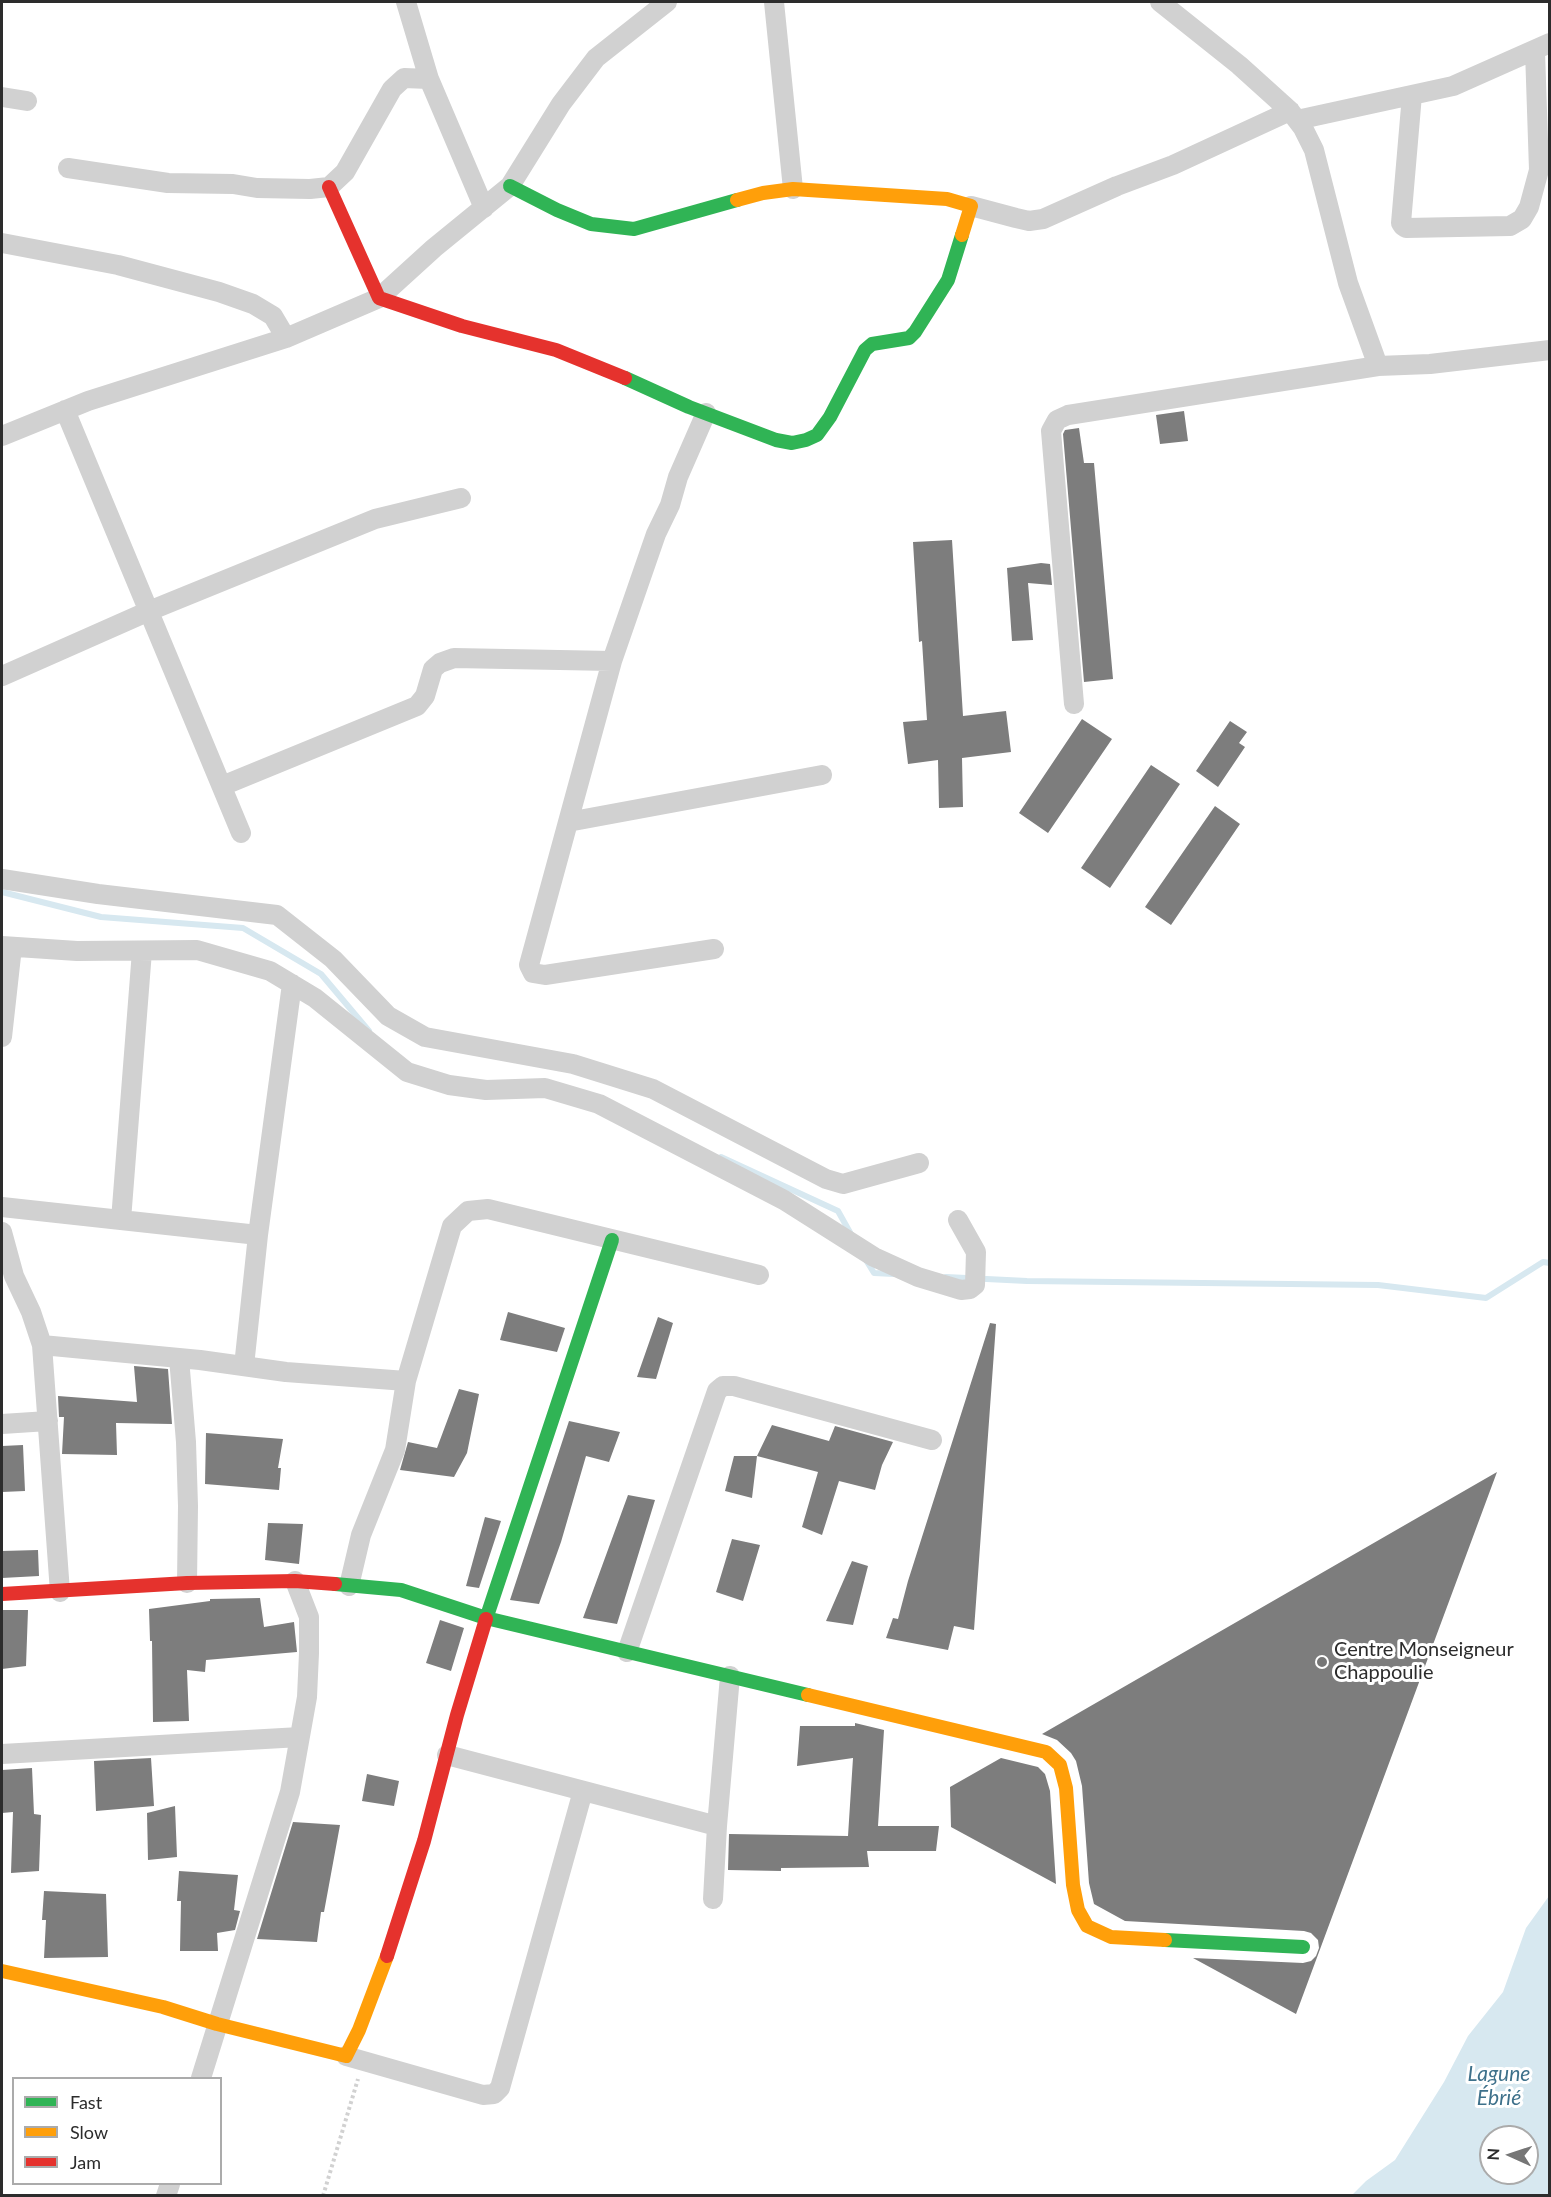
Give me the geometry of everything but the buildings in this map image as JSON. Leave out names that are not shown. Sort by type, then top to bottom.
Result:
[{"type":"street","points":[[406,2],[429,78],[484,208]]},
{"type":"street","points":[[2,436],[65,410],[166,375],[286,338],[379,298],[434,248],[510,186],[561,104],[596,58],[667,2]]},
{"type":"street","points":[[774,2],[793,189]]},
{"type":"street","points":[[1161,2],[1239,65],[1293,115],[1303,128],[1314,150],[1348,283],[1378,366]]},
{"type":"street","points":[[510,186],[591,224],[634,229],[751,196],[793,189],[947,199],[1029,221],[1043,219],[1117,186],[1293,115],[1453,86],[1542,47],[1539,170],[1529,207],[1522,219],[1510,226],[1406,228],[1403,226],[1401,223],[1412,95]]},
{"type":"street","points":[[68,168],[168,183],[232,184],[257,188],[329,187],[345,172],[392,89],[404,78],[429,78]]},
{"type":"street","points":[[2,97],[27,101]]},
{"type":"street","points":[[329,187],[379,298],[462,327],[556,350],[706,414],[776,440],[792,443],[817,435],[830,417],[865,350],[872,344],[909,338],[915,332],[948,280],[971,206]]},
{"type":"street","points":[[2,243],[118,265],[219,292],[253,304],[273,316],[286,338]]},
{"type":"street","points":[[1074,704],[1051,431],[1057,420],[1068,415],[1378,366],[1430,364],[1550,350]]},
{"type":"street","points":[[65,410],[241,833]]},
{"type":"street","points":[[706,414],[656,534],[612,661],[529,965],[533,974],[545,975],[714,949]]},
{"type":"street","points":[[2,676],[149,611],[375,519],[461,498]]},
{"type":"street","points":[[222,786],[417,706],[425,696],[433,669],[440,663],[454,658],[612,661]]},
{"type":"street","points":[[568,822],[822,775]]},
{"type":"street","points":[[2,879],[98,894],[277,915],[333,959],[388,1016],[425,1037],[573,1064],[653,1089],[826,1179],[843,1184],[919,1163]]},
{"type":"street","points":[[2,1037],[7,946],[77,951],[197,950],[270,971],[315,998],[407,1072],[449,1086],[486,1090],[545,1088],[599,1104],[784,1200],[874,1257],[918,1277],[961,1290],[970,1289],[975,1285],[976,1252],[958,1220]]},
{"type":"street","points":[[121,1220],[142,951]]},
{"type":"street","points":[[244,1366],[258,1235],[292,984]]},
{"type":"street","points":[[2,1207],[258,1235]]},
{"type":"street","points":[[349,1586],[361,1535],[394,1450],[406,1381],[452,1226],[468,1211],[488,1209],[759,1275]]},
{"type":"street","points":[[2,1232],[8,1276],[31,1312],[42,1345],[60,1592]]},
{"type":"street","points":[[354,2058],[359,2031],[391,1947],[424,1841],[486,1618],[612,1240]]},
{"type":"street","points":[[42,1345],[286,1372],[406,1381]]},
{"type":"street","points":[[179,1359],[186,1442],[187,1583]]},
{"type":"street","points":[[627,1652],[717,1391],[723,1386],[734,1386],[932,1440]]},
{"type":"street","points":[[2,1424],[48,1421]]},
{"type":"street","points":[[202,2077],[290,1792],[307,1697],[309,1617],[295,1581]]},
{"type":"street","points":[[2,1594],[187,1583],[295,1581],[401,1590],[486,1618],[1046,1752],[1060,1765],[1066,1788],[1072,1885],[1078,1910],[1087,1926],[1111,1937],[1303,1947]]},
{"type":"street","points":[[713,1899],[730,1676]]},
{"type":"street","points":[[2,1754],[300,1737]]},
{"type":"street","points":[[447,1755],[717,1826]]},
{"type":"street","points":[[2,1971],[164,2007],[217,2024],[354,2058],[483,2095],[494,2094],[500,2088],[583,1791]]},
{"type":"path","points":[[323,2196],[354,2058]]},
{"type":"water","name":"Lagune Ébrié","points":[[1549,1896],[1549,2195],[1352,2195],[1366,2181],[1395,2160],[1444,2082],[1468,2036],[1503,1992],[1526,1928]]},
{"type":"waterway","points":[[2,892],[101,917],[243,928],[321,974],[369,1031]]},
{"type":"waterway","points":[[721,1157],[838,1211],[852,1236]]},
{"type":"waterway","points":[[866,1260],[874,1273],[894,1274]]},
{"type":"waterway","points":[[946,1277],[1027,1281],[1378,1285],[1486,1298],[1543,1262],[1550,1263]]},
{"type":"traffic: fast","points":[[510,186],[591,224],[634,229],[737,200]]},
{"type":"traffic: fast","points":[[625,378],[689,407],[776,440],[792,443],[806,440],[817,435],[830,417],[865,350],[872,344],[909,338],[915,332],[948,280],[962,235]]},
{"type":"traffic: fast","points":[[486,1619],[612,1240]]},
{"type":"traffic: fast","points":[[335,1584],[401,1590],[486,1618],[808,1695]]},
{"type":"traffic: fast","points":[[1165,1940],[1303,1947]]},
{"type":"traffic: slow","points":[[737,200],[763,193],[793,189],[947,199],[971,206],[962,235]]},
{"type":"traffic: slow","points":[[808,1695],[1046,1752],[1060,1765],[1066,1788],[1073,1885],[1078,1910],[1087,1926],[1111,1937],[1165,1940]]},
{"type":"traffic: slow","points":[[2,1971],[163,2007],[217,2024],[346,2056],[359,2030],[387,1956]]},
{"type":"traffic: jam","points":[[329,187],[379,298],[462,326],[556,350],[625,378]]},
{"type":"traffic: jam","points":[[2,1594],[187,1583],[295,1581],[335,1584]]},
{"type":"traffic: jam","points":[[387,1956],[424,1841],[457,1715],[486,1619]]},
{"type":"place","name":"Centre Monseigneur Chappoulie","points":[[1322,1662]]}]
